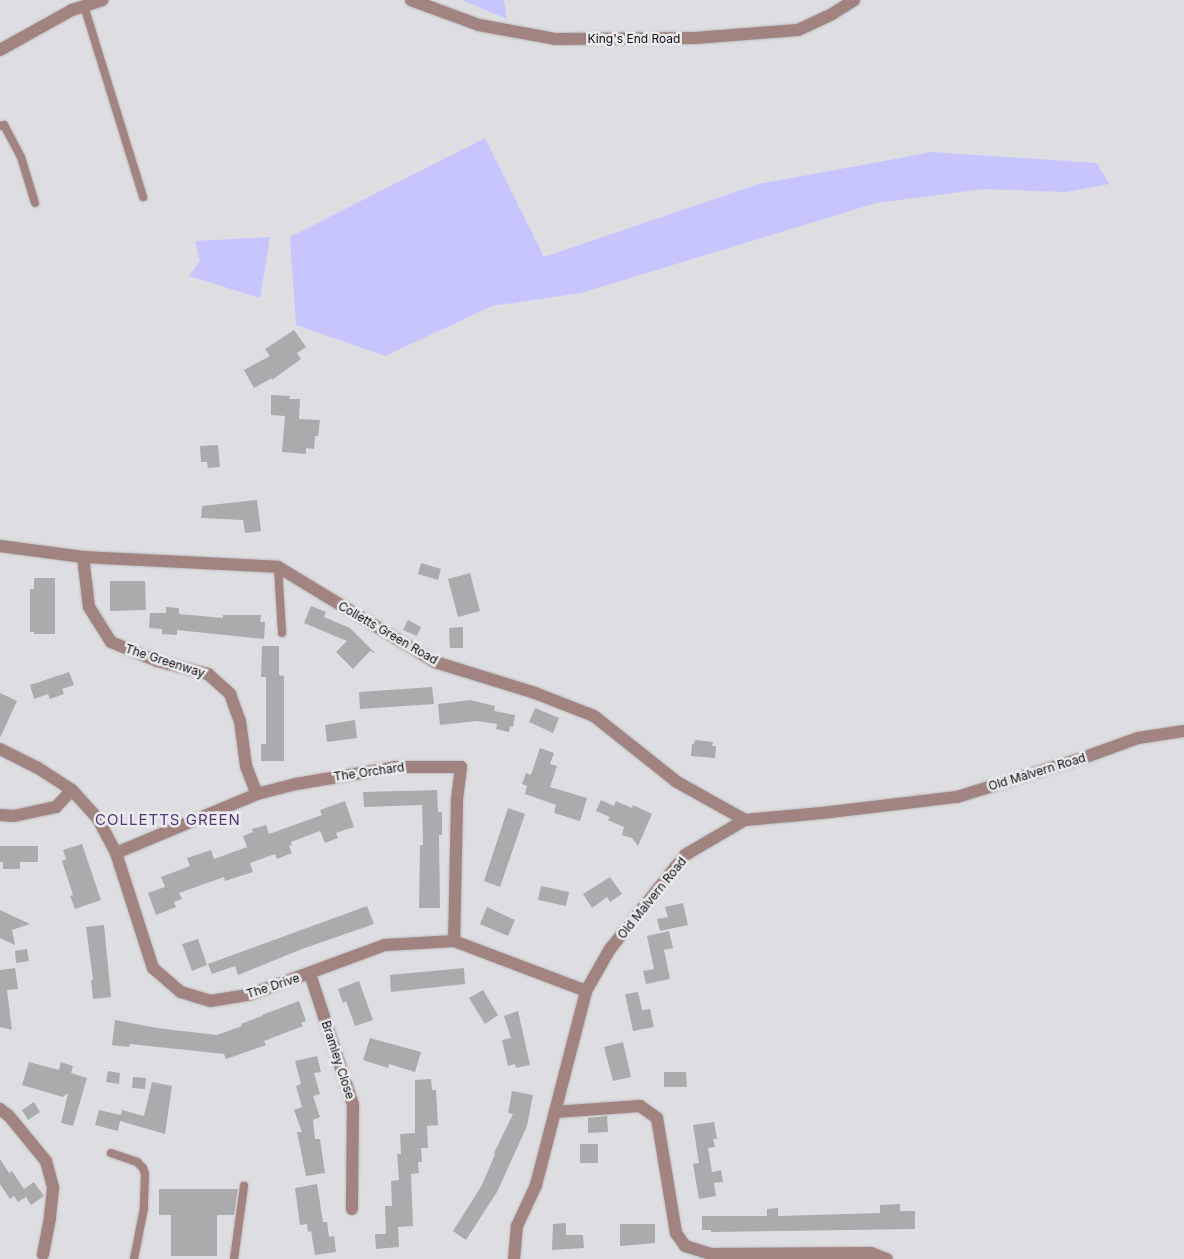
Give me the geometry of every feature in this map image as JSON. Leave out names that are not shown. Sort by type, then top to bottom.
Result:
[{"type":"street","points":[[0,50],[72,10],[102,0]]},
{"type":"street","name":"King's End Road","points":[[411,0],[479,25],[556,39],[695,38],[798,30],[832,14],[854,0]]},
{"type":"street","name":"Colletts Green Road","points":[[0,546],[83,557],[278,567],[435,662],[535,693],[594,716],[677,782],[745,820]]},
{"type":"street","name":"The Greenway","points":[[83,557],[89,607],[111,642],[157,661],[208,674],[230,694],[240,721],[246,766],[257,794]]},
{"type":"street","name":"Old Malvern Road","points":[[514,1259],[516,1226],[536,1185],[586,991],[610,949],[685,855],[745,820],[957,797],[1080,759],[1138,738],[1184,731]]},
{"type":"street","name":"The Drive","points":[[0,749],[38,768],[72,790],[98,819],[116,853],[153,968],[181,992],[210,1001],[249,995],[310,974],[385,944],[454,941],[586,991]]},
{"type":"street","name":"The Orchard","points":[[116,853],[257,794],[296,784],[396,766],[461,768],[457,802],[454,941]]},
{"type":"street","points":[[0,814],[14,816],[56,807],[72,790]]},
{"type":"street","name":"Bramley Close","points":[[310,974],[353,1105],[352,1209]]},
{"type":"street","points":[[555,1112],[640,1106],[657,1118],[676,1233],[685,1246],[711,1254],[871,1253],[887,1259]]},
{"type":"street","points":[[0,1109],[9,1116],[46,1160],[53,1188],[50,1218],[43,1254]]},
{"type":"lane","points":[[84,6],[144,197]]},
{"type":"lane","points":[[0,126],[4,125],[21,157],[35,203]]},
{"type":"lane","points":[[278,567],[282,633]]},
{"type":"lane","points":[[111,1153],[137,1162],[143,1168],[145,1174],[144,1208],[134,1259]]},
{"type":"lane","points":[[234,1259],[244,1186]]},
{"type":"shaded area","points":[[462,0],[504,0],[507,19]]},
{"type":"shaded area","points":[[485,138],[544,257],[759,184],[932,152],[1097,163],[1109,184],[1066,192],[984,189],[876,203],[581,293],[492,306],[385,356],[296,325],[290,237]]},
{"type":"shaded area","points":[[270,237],[260,298],[189,276],[200,261],[195,241]]},
{"type":"building","points":[[294,330],[306,347],[297,353],[301,359],[272,380],[272,378],[254,388],[244,370],[270,356],[265,349]]},
{"type":"building","points":[[271,395],[290,396],[289,399],[300,399],[299,419],[320,420],[318,436],[315,436],[314,449],[306,448],[306,454],[282,452],[285,416],[271,415]]},
{"type":"building","points":[[218,445],[220,467],[208,468],[207,462],[201,462],[200,446]]},
{"type":"building","points":[[257,500],[261,531],[245,533],[243,520],[201,518],[202,506]]},
{"type":"building","points":[[421,563],[441,569],[438,580],[418,574]]},
{"type":"building","points":[[470,573],[480,611],[458,617],[448,579]]},
{"type":"building","points":[[34,578],[55,578],[55,634],[34,634],[34,632],[30,632],[30,589],[34,589]]},
{"type":"building","points":[[110,581],[145,581],[146,610],[110,611]]},
{"type":"building","points":[[311,606],[326,612],[324,617],[350,628],[375,653],[370,651],[353,669],[336,652],[347,641],[304,623]]},
{"type":"building","points":[[166,607],[179,608],[179,614],[223,618],[223,615],[261,615],[260,622],[265,622],[264,639],[177,630],[177,635],[162,634],[162,629],[149,628],[150,613],[166,613]]},
{"type":"building","points":[[408,620],[421,627],[417,636],[403,630]]},
{"type":"building","points":[[463,627],[463,648],[450,648],[449,628]]},
{"type":"building","points":[[262,646],[279,646],[279,675],[284,676],[284,761],[261,761],[261,744],[266,744],[266,677],[261,677]]},
{"type":"building","points":[[69,672],[74,685],[62,689],[64,694],[50,699],[48,694],[34,699],[30,685]]},
{"type":"building","points":[[432,687],[434,704],[360,709],[359,692]]},
{"type":"building","points":[[0,693],[17,701],[0,738]]},
{"type":"building","points":[[470,700],[495,706],[494,711],[515,715],[513,727],[510,726],[509,732],[496,729],[497,724],[477,721],[440,725],[438,704]]},
{"type":"building","points":[[535,708],[559,718],[553,733],[529,722]]},
{"type":"building","points":[[355,720],[357,738],[327,742],[325,725]]},
{"type":"building","points":[[695,740],[713,742],[712,746],[716,746],[715,758],[691,756],[692,744],[694,744]]},
{"type":"building","points":[[540,748],[554,753],[550,764],[557,766],[550,787],[587,798],[580,821],[554,813],[556,805],[525,794],[527,786],[522,784],[526,773],[531,775]]},
{"type":"building","points":[[437,790],[438,812],[442,812],[442,835],[439,835],[440,908],[419,908],[420,845],[423,845],[422,805],[364,807],[363,792]]},
{"type":"building","points":[[601,800],[614,806],[616,801],[632,808],[633,805],[652,814],[638,846],[632,838],[622,835],[624,827],[608,820],[610,817],[596,811]]},
{"type":"building","points":[[345,801],[354,827],[336,833],[338,838],[325,843],[320,831],[291,842],[292,845],[289,846],[292,853],[277,859],[275,854],[250,863],[253,872],[225,881],[224,877],[179,893],[182,899],[174,902],[176,907],[156,915],[148,893],[165,887],[161,877],[190,866],[187,858],[211,850],[214,859],[247,847],[243,836],[253,832],[252,829],[266,825],[269,834],[322,815],[320,810]]},
{"type":"building","points":[[508,808],[525,814],[500,887],[484,881]]},
{"type":"building","points":[[82,844],[101,900],[75,909],[70,896],[73,895],[62,861],[66,859],[63,850]]},
{"type":"building","points":[[0,846],[38,846],[38,862],[20,862],[20,869],[3,869],[3,862],[0,862]]},
{"type":"building","points":[[610,877],[622,894],[610,902],[607,897],[592,908],[583,894]]},
{"type":"building","points":[[541,886],[569,892],[566,906],[538,900]]},
{"type":"building","points":[[683,903],[688,925],[660,931],[657,919],[668,917],[665,907]]},
{"type":"building","points":[[367,906],[374,924],[302,949],[238,975],[235,966],[212,974],[208,964]]},
{"type":"building","points":[[487,907],[515,920],[508,936],[480,924]]},
{"type":"building","points":[[0,910],[30,924],[12,930],[15,945],[0,938]]},
{"type":"building","points":[[104,925],[111,997],[93,999],[91,980],[93,980],[86,927]]},
{"type":"building","points":[[669,931],[673,948],[664,950],[670,979],[646,984],[643,971],[654,969],[647,936]]},
{"type":"building","points":[[198,939],[207,965],[192,971],[182,944]]},
{"type":"building","points":[[27,949],[29,961],[16,963],[15,951]]},
{"type":"building","points":[[15,968],[18,989],[7,990],[12,1030],[0,1027],[0,970]]},
{"type":"building","points":[[464,968],[465,984],[391,992],[390,975]]},
{"type":"building","points":[[359,981],[373,1020],[355,1026],[346,1001],[343,1003],[338,989]]},
{"type":"building","points":[[483,990],[498,1015],[485,1024],[469,998]]},
{"type":"building","points":[[638,992],[642,1010],[650,1009],[654,1027],[633,1031],[625,994]]},
{"type":"building","points":[[299,1001],[306,1021],[301,1023],[303,1026],[264,1041],[266,1045],[226,1059],[224,1054],[130,1044],[129,1047],[112,1045],[115,1020],[157,1028],[217,1035]]},
{"type":"building","points":[[518,1011],[530,1065],[516,1068],[515,1064],[508,1066],[502,1040],[511,1038],[504,1016]]},
{"type":"building","points":[[370,1038],[421,1052],[415,1072],[389,1064],[388,1068],[363,1060]]},
{"type":"building","points":[[623,1042],[631,1077],[613,1081],[604,1047]]},
{"type":"building","points":[[317,1056],[321,1072],[314,1073],[320,1094],[313,1096],[320,1117],[313,1120],[315,1139],[320,1139],[325,1173],[306,1176],[297,1132],[302,1132],[294,1110],[302,1107],[296,1086],[301,1084],[295,1061]]},
{"type":"building","points":[[29,1062],[59,1070],[61,1062],[73,1066],[71,1073],[87,1078],[73,1126],[61,1123],[68,1093],[63,1097],[22,1085]]},
{"type":"building","points":[[108,1071],[120,1073],[119,1084],[106,1082]]},
{"type":"building","points":[[664,1072],[686,1072],[687,1087],[664,1087]]},
{"type":"building","points":[[133,1077],[146,1078],[145,1089],[132,1088]]},
{"type":"building","points":[[431,1079],[432,1090],[436,1090],[438,1125],[427,1126],[428,1148],[421,1148],[422,1162],[418,1162],[419,1173],[411,1174],[413,1226],[398,1227],[399,1247],[376,1249],[375,1234],[386,1234],[385,1206],[392,1206],[391,1181],[399,1180],[397,1154],[401,1154],[400,1134],[415,1133],[415,1080]]},
{"type":"building","points":[[152,1082],[172,1086],[165,1134],[120,1121],[118,1131],[95,1125],[99,1110],[121,1115],[122,1110],[144,1116]]},
{"type":"building","points":[[512,1091],[533,1095],[527,1126],[497,1192],[466,1240],[453,1231],[482,1185],[494,1153],[513,1114],[508,1113]]},
{"type":"building","points":[[34,1102],[40,1112],[28,1120],[22,1110]]},
{"type":"building","points":[[607,1116],[608,1132],[588,1133],[588,1118]]},
{"type":"building","points":[[714,1122],[717,1139],[713,1139],[715,1147],[708,1148],[712,1172],[721,1170],[723,1182],[714,1183],[716,1196],[699,1199],[693,1164],[699,1163],[693,1125]]},
{"type":"building","points":[[580,1144],[598,1144],[598,1163],[580,1163]]},
{"type":"building","points":[[0,1159],[9,1173],[12,1171],[24,1189],[34,1182],[44,1196],[31,1205],[26,1197],[18,1202],[14,1196],[10,1199],[0,1184]]},
{"type":"building","points":[[317,1184],[323,1222],[327,1222],[329,1237],[334,1236],[336,1252],[315,1255],[311,1231],[308,1232],[307,1224],[300,1225],[295,1188]]},
{"type":"building","points":[[159,1189],[238,1189],[234,1215],[217,1215],[217,1256],[171,1256],[171,1215],[159,1215]]},
{"type":"building","points":[[900,1204],[900,1211],[915,1211],[915,1229],[711,1232],[711,1230],[702,1230],[702,1216],[767,1216],[767,1209],[778,1208],[778,1216],[880,1213],[880,1205]]},
{"type":"building","points":[[566,1223],[566,1235],[583,1235],[584,1248],[552,1250],[553,1224]]},
{"type":"building","points":[[620,1224],[655,1224],[655,1243],[620,1246]]},
{"type":"district","name":"COLLETTS GREEN","points":[[168,820]]}]
